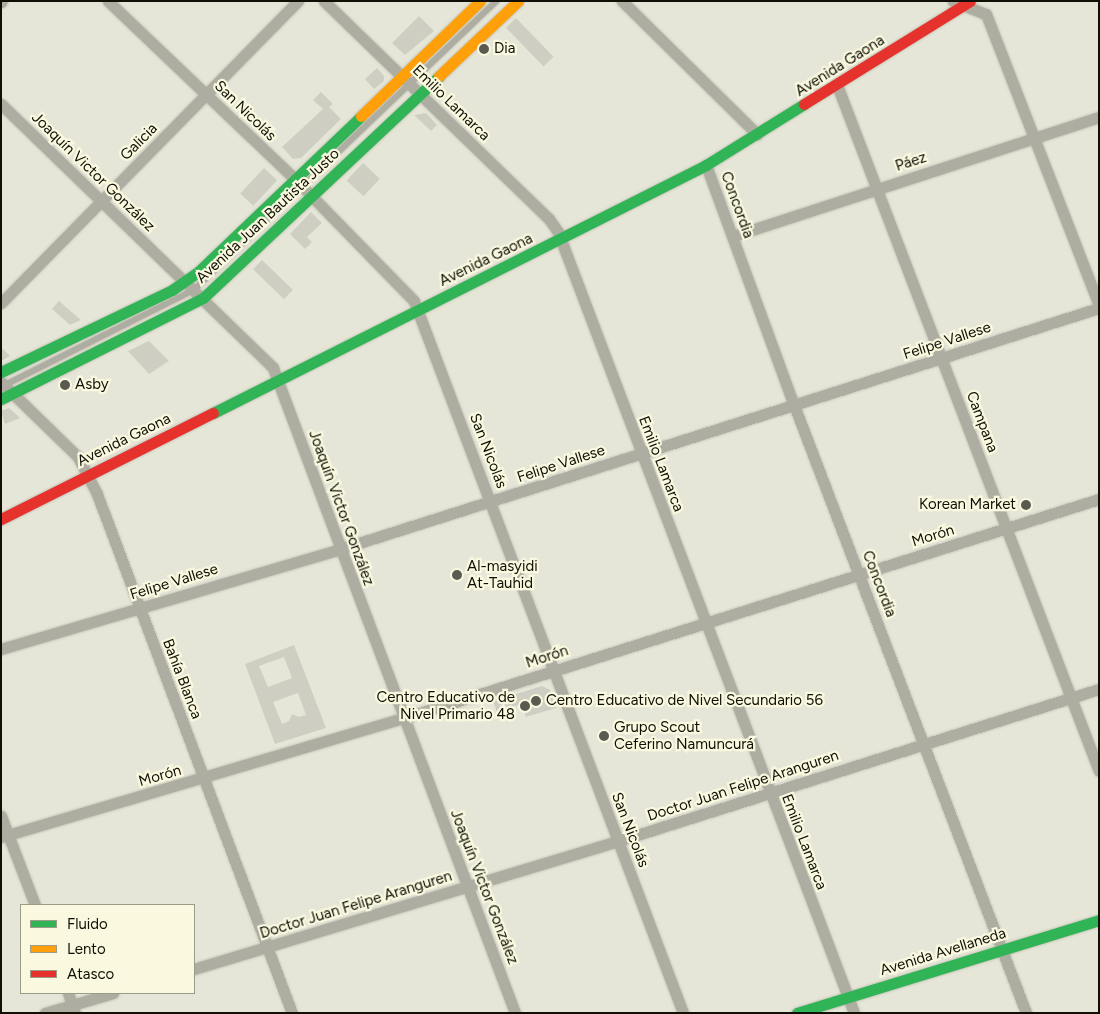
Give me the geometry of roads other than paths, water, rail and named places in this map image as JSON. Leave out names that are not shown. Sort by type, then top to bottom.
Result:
[{"type":"main road","name":"Avenida Juan Bautista Justo","points":[[1,372],[190,286],[295,180],[480,1]]},
{"type":"main road","name":"Avenida Juan Bautista Justo","points":[[1,399],[5,387],[203,298],[308,193],[518,1]]},
{"type":"main road","name":"Avenida Gaona","points":[[1,519],[561,240],[706,165],[838,85],[962,3]]},
{"type":"main road","name":"Avenida Avellaneda","points":[[797,1013],[1099,920]]},
{"type":"street","name":"San Nicolás","points":[[108,1],[410,293],[491,502],[683,1013]]},
{"type":"street","name":"Galicia","points":[[1,303],[207,96],[298,1]]},
{"type":"street","name":"Emilio Lamarca","points":[[324,1],[549,218],[561,240],[769,793],[854,1013]]},
{"type":"street","points":[[622,1],[758,134]]},
{"type":"street","points":[[962,3],[986,14],[1099,307]]},
{"type":"street","name":"Campana","points":[[838,85],[1099,770]]},
{"type":"street","name":"Joaquín Victor González","points":[[1,104],[268,362],[279,380],[340,549],[516,1013]]},
{"type":"street","name":"Páez","points":[[733,236],[1099,117]]},
{"type":"street","name":"Concordia","points":[[706,165],[794,405],[1026,1013]]},
{"type":"street","name":"Felipe Vallese","points":[[1,649],[340,549],[491,502],[942,359],[1099,307]]},
{"type":"street","name":"Bahía Blanca","points":[[5,387],[78,457],[87,475],[292,1013]]},
{"type":"street","name":"Morón","points":[[5,836],[204,779],[404,718],[1099,499]]},
{"type":"street","name":"Doctor Juan Felipe Aranguren","points":[[195,969],[618,841],[1099,689]]},
{"type":"street","points":[[1,816],[5,836],[35,904]]},
{"type":"street","points":[[68,994],[74,1009]]},
{"type":"street","points":[[45,1013],[74,1009],[111,994]]},
{"type":"lane","points":[[5,387],[190,286],[308,193],[411,84],[496,1]]},
{"type":"place","name":"Dia","points":[[484,49]]},
{"type":"place","name":"Asby","points":[[65,385]]},
{"type":"place","name":"Korean Market","points":[[1026,505]]},
{"type":"place","name":"Al-masyidi At-Tauhid","points":[[457,575]]},
{"type":"place","name":"Centro Educativo de Nivel Secundario 56","points":[[536,701]]},
{"type":"place","name":"Centro Educativo de Nivel Primario 48","points":[[525,706]]},
{"type":"place","name":"Grupo Scout Ceferino Namuncurá","points":[[604,736]]}]
